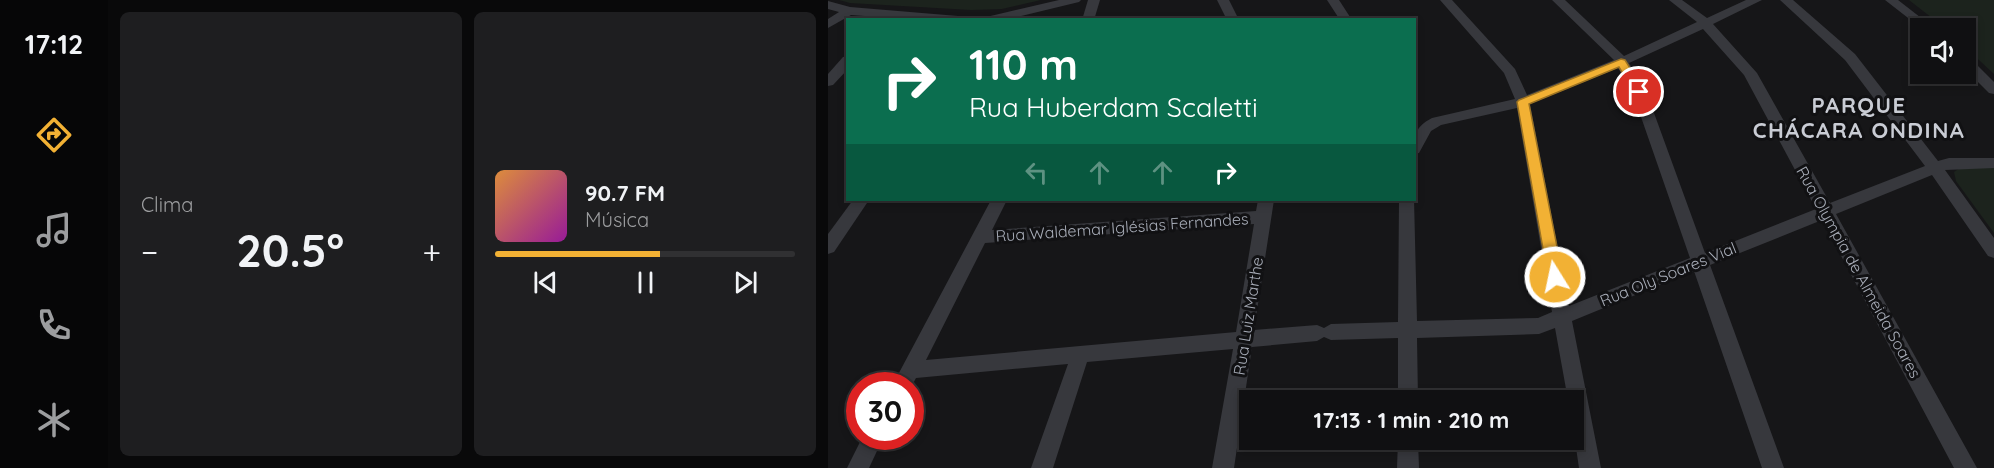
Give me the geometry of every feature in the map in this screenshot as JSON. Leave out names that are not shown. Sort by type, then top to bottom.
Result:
[{"type":"street","points":[[996,18],[1076,0]]},
{"type":"street","points":[[1089,18],[1094,0]]},
{"type":"street","points":[[1223,0],[1232,18]]},
{"type":"street","points":[[1333,0],[1345,18]]},
{"type":"street","points":[[1446,0],[1510,72],[1523,102],[1590,468]]},
{"type":"street","points":[[1558,0],[1621,62],[1639,92],[1773,468]]},
{"type":"street","name":"Rua Olympia de Almeida Soares","points":[[1675,0],[1704,22],[1750,73],[1966,468]]},
{"type":"street","points":[[1416,145],[1425,128],[1437,121],[1523,102],[1621,62],[1756,0]]},
{"type":"street","points":[[1786,0],[1850,57],[1935,168],[1994,251]]},
{"type":"street","points":[[1891,0],[1915,18]]},
{"type":"street","points":[[828,5],[849,11],[886,16],[932,18]]},
{"type":"street","points":[[828,24],[849,11]]},
{"type":"street","points":[[828,82],[846,62]]},
{"type":"street","points":[[1976,72],[1994,90]]},
{"type":"street","name":"Rua Oly Soares Vial","points":[[924,375],[1081,353],[1245,339],[1324,333],[1539,326],[1935,168],[1949,163],[1994,163]]},
{"type":"street","points":[[828,247],[860,201]]},
{"type":"street","points":[[909,372],[998,201]]},
{"type":"street","points":[[1407,201],[1408,390]]},
{"type":"street","name":"Rua Waldemar Iglésias Fernandes","points":[[980,237],[1265,208]]},
{"type":"street","name":"Rua Luiz Marthe","points":[[1223,468],[1265,208]]},
{"type":"street","points":[[1042,468],[1081,353]]},
{"type":"street","points":[[858,468],[867,450]]},
{"type":"street","points":[[1408,450],[1408,468]]},
{"type":"shaded area","points":[[839,0],[1041,0],[1002,9],[971,10],[850,3]]},
{"type":"shaded area","points":[[1909,0],[1994,0],[1994,74],[1976,57],[1976,18],[1932,18]]},
{"type":"shaded area","points":[[1960,168],[1994,168],[1994,233],[1956,181],[1954,172]]},
{"type":"district","name":"PARQUE CHÁCARA ONDINA","points":[[1859,118]]},
{"type":"route","points":[[1555,277],[1523,102],[1621,62],[1639,92]]}]
